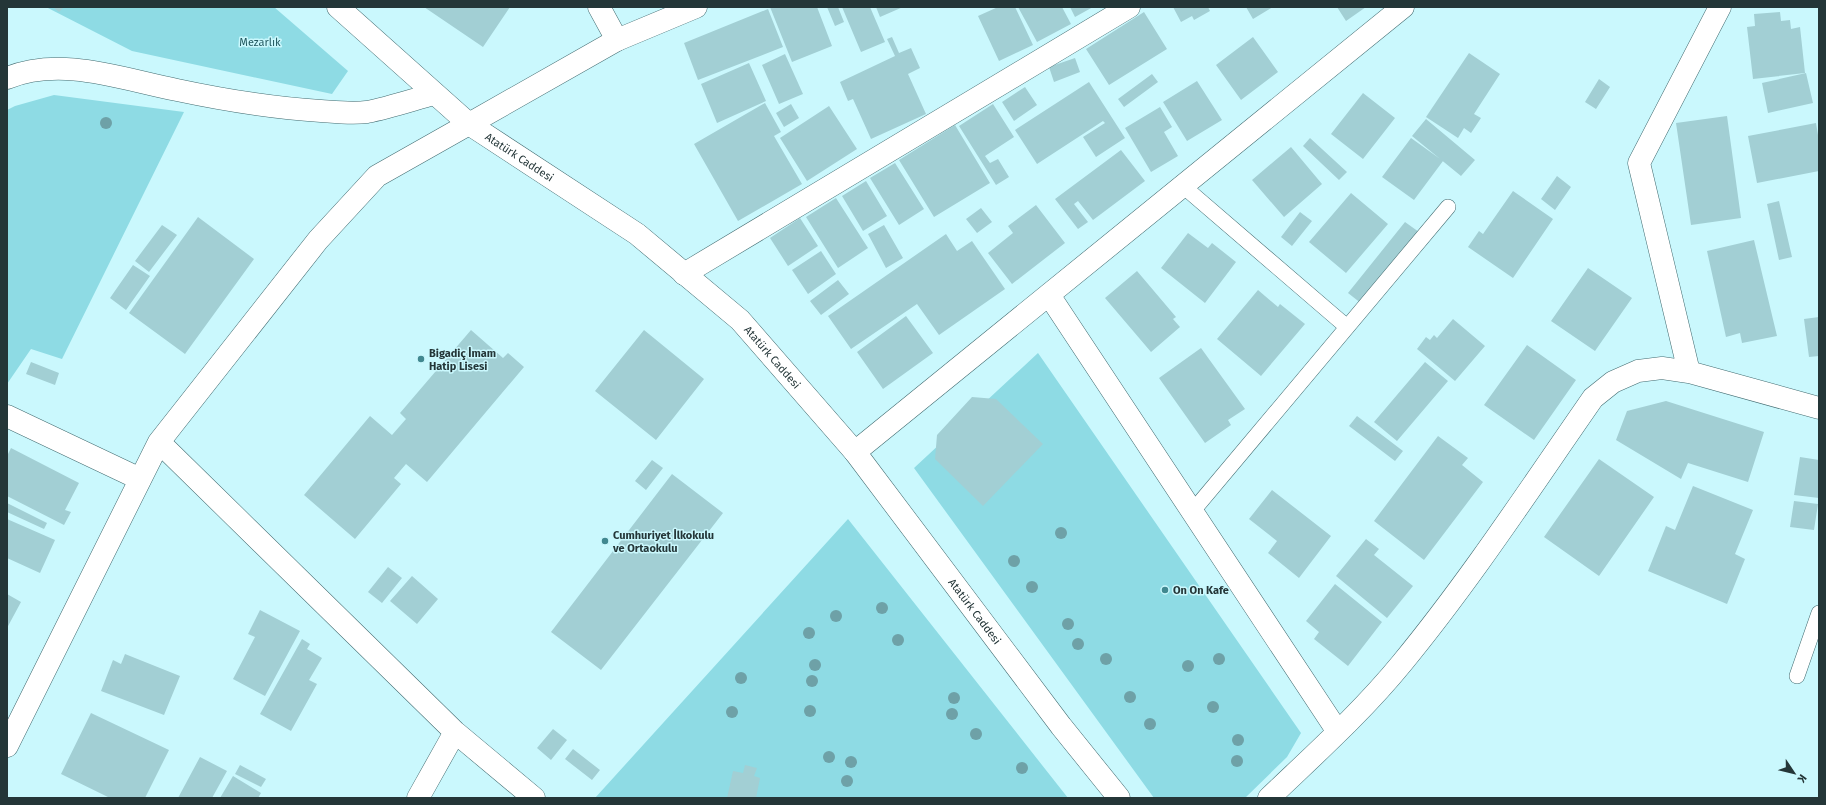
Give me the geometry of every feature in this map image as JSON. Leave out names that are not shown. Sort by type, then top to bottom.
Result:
[{"type":"street","name":"Atatürk Caddesi","points":[[338,7],[469,124],[637,234],[740,320],[855,452],[1061,726],[1119,798]]},
{"type":"street","points":[[599,7],[617,40]]},
{"type":"street","points":[[7,746],[159,442],[318,240],[377,176],[617,40],[696,7]]},
{"type":"street","points":[[684,274],[1129,7]]},
{"type":"street","points":[[855,452],[1403,7]]},
{"type":"street","points":[[1689,372],[1639,163],[1720,7]]},
{"type":"street","points":[[7,78],[23,72],[58,68],[90,71],[178,90],[244,102],[320,111],[366,112],[434,94]]},
{"type":"street","points":[[1049,295],[1338,732]]},
{"type":"street","points":[[1269,798],[1370,700],[1402,663],[1480,560],[1593,398],[1613,382],[1638,371],[1662,368],[1689,372],[1819,408]]},
{"type":"street","points":[[7,416],[140,479]]},
{"type":"street","points":[[159,442],[455,732],[534,798]]},
{"type":"street","points":[[418,798],[455,732]]},
{"type":"lane","points":[[1183,186],[1347,327]]},
{"type":"lane","points":[[1192,512],[1448,207]]},
{"type":"lane","points":[[1797,676],[1819,613]]},
{"type":"green space","name":"Mezarlık","points":[[46,7],[274,7],[348,71],[332,94],[132,51]]},
{"type":"green space","points":[[54,95],[184,112],[62,359],[31,349],[7,384],[7,110],[15,106]]},
{"type":"green space","points":[[1038,353],[1301,733],[1287,757],[1245,798],[1154,798],[914,468]]},
{"type":"green space","points":[[848,519],[1068,798],[595,798]]},
{"type":"building","points":[[53,7],[64,7],[59,12]]},
{"type":"building","points":[[424,7],[510,7],[483,47]]},
{"type":"building","points":[[770,7],[817,7],[832,46],[792,62]]},
{"type":"building","points":[[827,7],[838,7],[844,22],[835,26]]},
{"type":"building","points":[[842,7],[870,7],[885,42],[861,52]]},
{"type":"building","points":[[876,7],[903,7],[880,17]]},
{"type":"building","points":[[998,7],[1015,7],[1033,45],[999,61],[978,16]]},
{"type":"building","points":[[1018,7],[1062,7],[1071,24],[1037,42]]},
{"type":"building","points":[[1070,7],[1093,7],[1075,17]]},
{"type":"building","points":[[1173,7],[1208,7],[1210,11],[1194,20],[1192,16],[1181,22]]},
{"type":"building","points":[[1246,7],[1273,7],[1253,19]]},
{"type":"building","points":[[1337,7],[1366,7],[1346,21]]},
{"type":"building","points":[[768,9],[783,47],[698,80],[684,43]]},
{"type":"building","points":[[1144,12],[1167,49],[1109,85],[1086,49]]},
{"type":"building","points":[[1780,12],[1781,21],[1790,20],[1791,29],[1800,27],[1805,73],[1753,79],[1747,27],[1755,26],[1754,14]]},
{"type":"building","points":[[892,37],[899,53],[911,48],[920,68],[908,74],[926,114],[871,139],[853,99],[848,101],[840,82],[895,56],[887,39]]},
{"type":"building","points":[[1253,37],[1278,72],[1241,100],[1216,65]]},
{"type":"building","points":[[1469,53],[1500,74],[1474,114],[1481,118],[1471,133],[1464,128],[1458,138],[1426,117]]},
{"type":"building","points":[[785,54],[803,94],[779,104],[762,65]]},
{"type":"building","points":[[1075,58],[1080,72],[1054,82],[1049,67]]},
{"type":"building","points":[[749,63],[766,101],[717,123],[701,84]]},
{"type":"building","points":[[1806,73],[1813,103],[1768,113],[1762,83]]},
{"type":"building","points":[[1152,74],[1158,82],[1124,107],[1118,99]]},
{"type":"building","points":[[1599,79],[1610,87],[1596,109],[1585,102]]},
{"type":"building","points":[[1197,81],[1222,120],[1187,141],[1163,102]]},
{"type":"building","points":[[1089,82],[1125,138],[1096,157],[1083,137],[1105,123],[1103,121],[1037,164],[1015,130]]},
{"type":"building","points":[[1025,87],[1037,105],[1014,121],[1002,102]]},
{"type":"building","points":[[1363,93],[1395,118],[1363,159],[1331,134]]},
{"type":"building","points":[[765,103],[781,132],[774,136],[802,184],[738,221],[694,144]]},
{"type":"building","points":[[791,104],[799,118],[784,127],[776,113]]},
{"type":"building","points":[[993,104],[1014,137],[985,156],[990,163],[998,159],[1009,177],[996,185],[959,126]]},
{"type":"building","points":[[829,106],[857,149],[807,181],[780,138]]},
{"type":"building","points":[[1160,107],[1172,127],[1164,132],[1178,156],[1151,172],[1125,128]]},
{"type":"building","points":[[1727,116],[1741,218],[1691,225],[1676,123]]},
{"type":"building","points":[[1426,119],[1475,160],[1461,176],[1412,136]]},
{"type":"building","points":[[1816,123],[1819,141],[1819,171],[1757,183],[1748,136]]},
{"type":"building","points":[[955,125],[990,183],[934,217],[899,160]]},
{"type":"building","points":[[1310,138],[1347,172],[1339,180],[1303,146]]},
{"type":"building","points":[[1411,138],[1443,161],[1414,200],[1382,177]]},
{"type":"building","points":[[1291,147],[1322,184],[1284,217],[1252,180]]},
{"type":"building","points":[[1121,150],[1145,181],[1093,220],[1078,201],[1074,204],[1088,222],[1078,229],[1055,199]]},
{"type":"building","points":[[895,163],[924,209],[899,225],[870,178]]},
{"type":"building","points":[[1557,176],[1571,187],[1555,210],[1541,199]]},
{"type":"building","points":[[866,181],[887,216],[863,231],[842,196]]},
{"type":"building","points":[[1513,191],[1553,219],[1513,278],[1468,247],[1479,231],[1483,234]]},
{"type":"building","points":[[1351,193],[1388,224],[1346,273],[1309,242]]},
{"type":"building","points":[[836,198],[868,248],[838,268],[806,217]]},
{"type":"building","points":[[1779,201],[1792,257],[1779,260],[1767,204]]},
{"type":"building","points":[[1036,205],[1065,243],[1012,284],[988,253],[1013,233],[1008,226]]},
{"type":"building","points":[[981,208],[992,222],[977,233],[966,219]]},
{"type":"building","points":[[1300,212],[1312,221],[1292,246],[1281,237]]},
{"type":"building","points":[[198,217],[254,259],[185,354],[129,313]]},
{"type":"building","points":[[800,218],[818,246],[788,266],[770,238]]},
{"type":"building","points":[[1405,222],[1419,232],[1362,304],[1348,293]]},
{"type":"building","points":[[162,225],[177,235],[149,272],[135,261]]},
{"type":"building","points":[[884,225],[903,258],[886,268],[868,234]]},
{"type":"building","points":[[1188,233],[1208,248],[1212,243],[1236,262],[1205,303],[1161,268]]},
{"type":"building","points":[[946,234],[957,251],[972,241],[1005,289],[939,335],[917,304],[851,349],[828,316]]},
{"type":"building","points":[[1754,240],[1777,336],[1742,343],[1740,333],[1726,337],[1707,251]]},
{"type":"building","points":[[821,251],[836,274],[808,294],[792,270]]},
{"type":"building","points":[[133,265],[150,276],[126,310],[110,298]]},
{"type":"building","points":[[1588,268],[1632,298],[1595,351],[1551,321]]},
{"type":"building","points":[[1137,271],[1176,317],[1173,319],[1180,327],[1151,352],[1105,298]]},
{"type":"building","points":[[838,280],[849,294],[821,315],[810,301]]},
{"type":"building","points":[[1258,290],[1278,307],[1280,304],[1305,324],[1261,376],[1217,339]]},
{"type":"building","points":[[906,316],[933,353],[883,389],[857,352]]},
{"type":"building","points":[[1819,317],[1819,356],[1809,357],[1804,319]]},
{"type":"building","points":[[1453,319],[1485,346],[1455,381],[1417,349],[1426,337],[1430,340],[1434,335],[1437,338]]},
{"type":"building","points":[[471,330],[503,358],[508,353],[524,367],[427,482],[406,464],[394,478],[401,484],[355,539],[304,495],[370,416],[392,435],[406,419],[400,413]]},
{"type":"building","points":[[644,330],[704,379],[656,440],[595,391]]},
{"type":"building","points":[[1527,345],[1576,380],[1534,440],[1484,405]]},
{"type":"building","points":[[1201,348],[1245,409],[1228,420],[1231,425],[1205,443],[1159,378]]},
{"type":"building","points":[[31,362],[59,373],[55,385],[26,374]]},
{"type":"building","points":[[1425,362],[1448,381],[1397,441],[1374,422]]},
{"type":"building","points":[[972,397],[996,399],[1043,444],[983,506],[935,459],[937,435]]},
{"type":"building","points":[[1666,401],[1764,432],[1748,482],[1688,463],[1681,479],[1616,440],[1627,411]]},
{"type":"building","points":[[1357,416],[1403,451],[1395,461],[1349,426]]},
{"type":"building","points":[[1438,436],[1468,458],[1462,465],[1483,482],[1424,560],[1374,521]]},
{"type":"building","points":[[11,448],[79,483],[65,510],[71,512],[64,525],[7,496],[7,456]]},
{"type":"building","points":[[1800,457],[1819,460],[1819,498],[1794,495]]},
{"type":"building","points":[[1599,459],[1654,497],[1599,576],[1544,537]]},
{"type":"building","points":[[652,460],[663,468],[646,490],[635,481]]},
{"type":"building","points":[[672,474],[723,513],[601,670],[551,632]]},
{"type":"building","points":[[1693,486],[1753,510],[1735,554],[1745,559],[1727,604],[1648,571],[1666,526],[1675,530]]},
{"type":"building","points":[[1272,490],[1331,536],[1299,578],[1268,553],[1277,541],[1249,519]]},
{"type":"building","points":[[1794,501],[1818,504],[1814,530],[1790,527]]},
{"type":"building","points":[[7,503],[47,523],[44,529],[7,512]]},
{"type":"building","points":[[7,519],[55,540],[40,573],[7,558]]},
{"type":"building","points":[[1366,539],[1379,549],[1374,555],[1413,586],[1387,618],[1336,576]]},
{"type":"building","points":[[388,567],[402,578],[382,603],[368,592]]},
{"type":"building","points":[[412,576],[438,599],[417,624],[390,601]]},
{"type":"building","points":[[1335,584],[1382,622],[1348,666],[1314,639],[1319,632],[1306,621]]},
{"type":"building","points":[[7,594],[21,602],[7,628]]},
{"type":"building","points":[[260,610],[300,631],[265,696],[233,679],[255,637],[248,634]]},
{"type":"building","points":[[302,639],[310,644],[307,649],[322,658],[309,680],[317,684],[291,731],[260,714]]},
{"type":"building","points":[[125,654],[180,676],[164,715],[101,691],[113,660],[121,664]]},
{"type":"building","points":[[91,713],[169,750],[145,798],[110,798],[61,774]]},
{"type":"building","points":[[553,729],[567,740],[551,760],[537,748]]},
{"type":"building","points":[[573,749],[600,770],[592,780],[565,759]]},
{"type":"building","points":[[200,757],[227,771],[212,798],[178,798]]},
{"type":"building","points":[[240,765],[266,779],[261,787],[235,774]]},
{"type":"building","points":[[745,765],[757,768],[754,776],[760,778],[756,798],[727,798],[733,771],[743,773]]},
{"type":"building","points":[[233,776],[261,793],[258,798],[220,798]]},
{"type":"place","name":"Bigadiç İmam Hatip Lisesi","points":[[421,359]]},
{"type":"place","name":"Cumhuriyet İlkokulu ve Ortaokulu","points":[[605,541]]},
{"type":"place","name":"On On Kafe","points":[[1165,590]]}]
